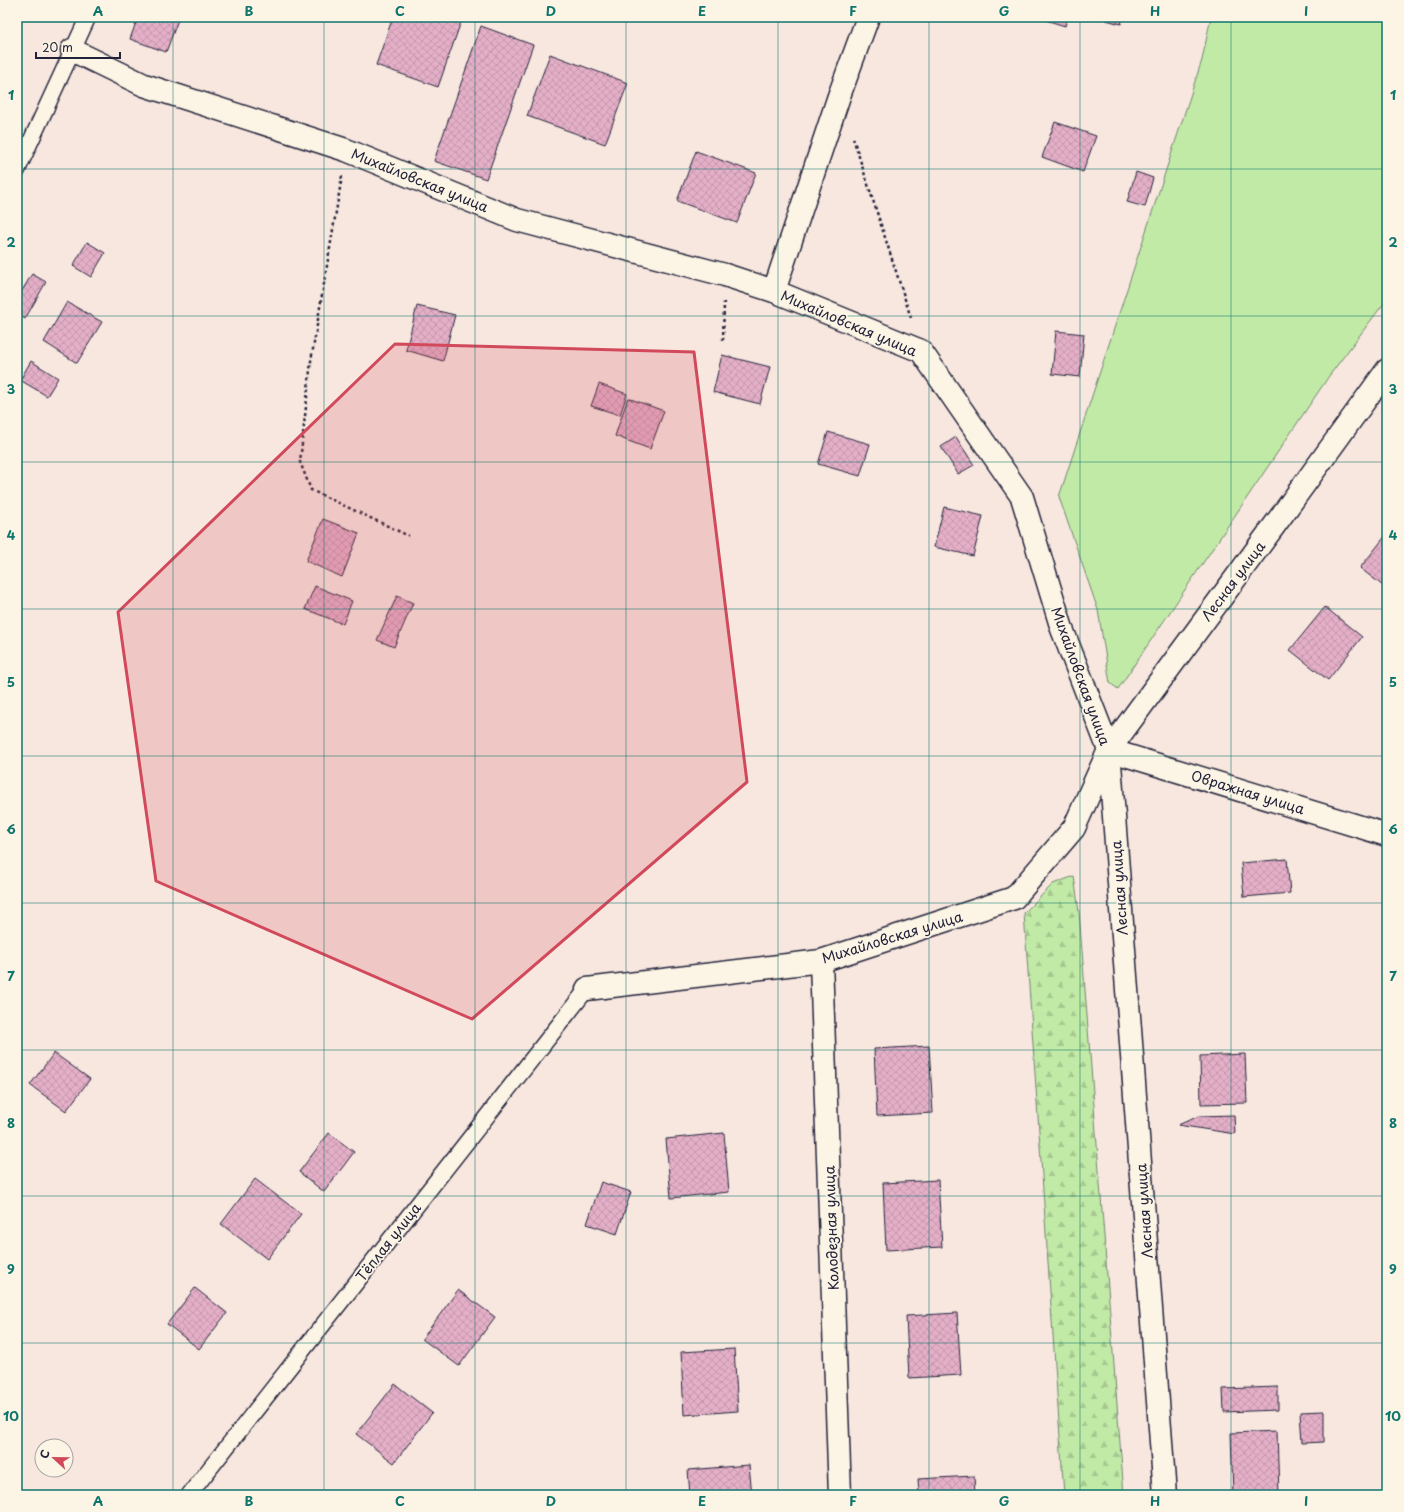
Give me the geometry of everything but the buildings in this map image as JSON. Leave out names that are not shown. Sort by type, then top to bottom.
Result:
[{"type":"street","name":"Михайловская улица","points":[[774,291],[839,96],[868,17]]},
{"type":"street","name":"Михайловская улица","points":[[72,50],[144,85],[346,150],[517,220],[725,275],[774,291],[921,351],[1022,497],[1062,629],[1109,750],[1074,828],[1014,898],[821,960],[587,989]]},
{"type":"street","name":"Лесная улица","points":[[1165,1495],[1109,750],[1387,370]]},
{"type":"street","name":"Овражная улица","points":[[1109,750],[1387,835]]},
{"type":"street","name":"Колодезная улица","points":[[821,960],[840,1495]]},
{"type":"lane","points":[[17,171],[88,17]]},
{"type":"lane","name":"Тёплая улица","points":[[189,1495],[587,989]]},
{"type":"path","points":[[851,134],[921,351]]},
{"type":"path","points":[[346,150],[311,361],[300,462],[311,490],[409,536]]},
{"type":"path","points":[[723,340],[725,275]]},
{"type":"highlighted area","points":[[395,344],[694,352],[747,782],[472,1019],[156,881],[118,612]]},
{"type":"green space","points":[[1211,17],[1387,17],[1387,299],[1329,376],[1118,689],[1110,683],[1098,610],[1059,497],[1202,60]]},
{"type":"green space","points":[[1074,876],[1079,912],[1124,1495],[1064,1495],[1024,913],[1053,884]]}]
